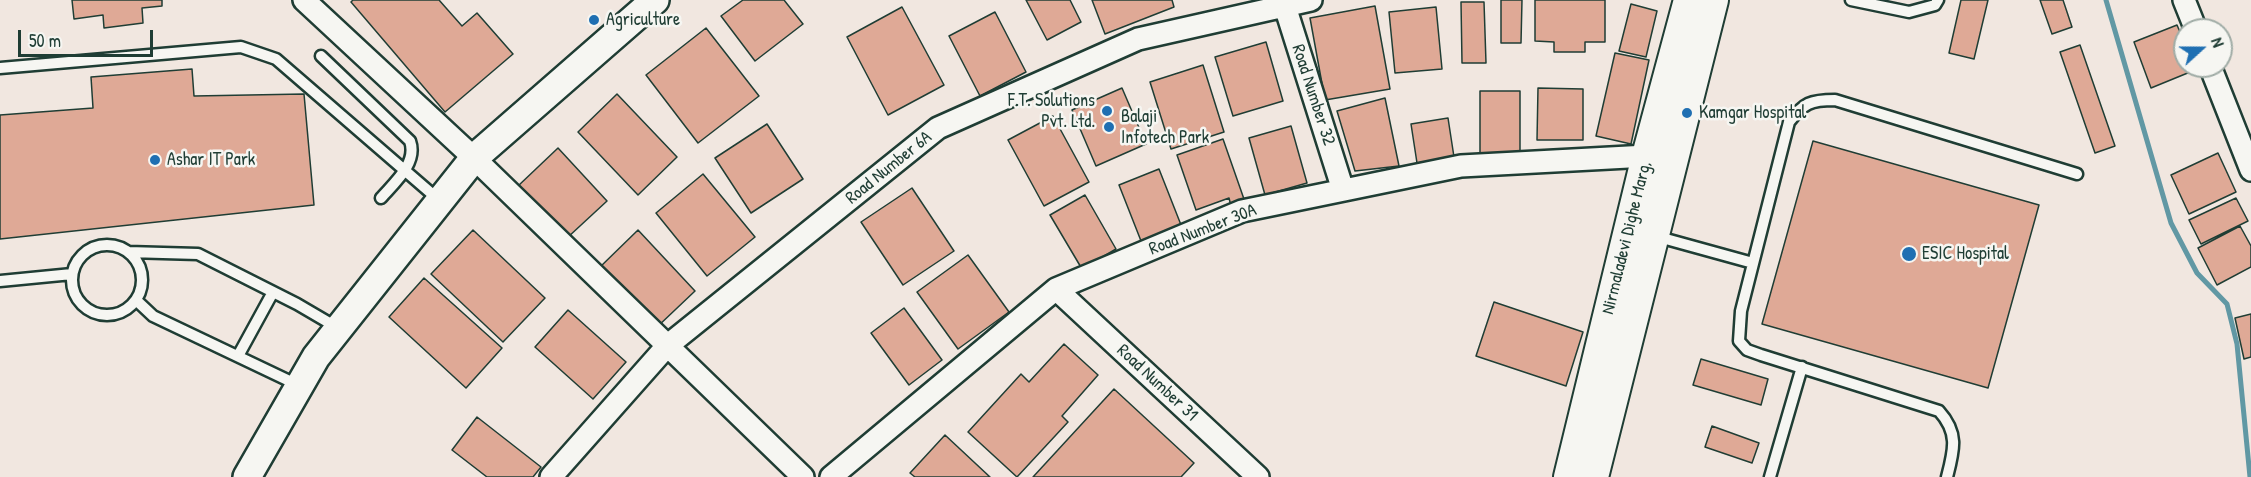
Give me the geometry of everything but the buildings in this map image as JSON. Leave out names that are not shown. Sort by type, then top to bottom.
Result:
[{"type":"main road","name":"Nirmaladevi Dighe Marg,","points":[[1593,477],[1641,232],[1647,156],[1689,0]]},
{"type":"main road","name":"Nirmaladevi Dighe Marg,","points":[[1569,477],[1641,232],[1687,113],[1713,0]]},
{"type":"street","points":[[304,0],[474,158],[803,477]]},
{"type":"street","points":[[247,477],[316,357],[474,158],[655,0]]},
{"type":"street","name":"Road Number 6A","points":[[551,477],[667,346],[938,128],[1138,39],[1283,2],[1311,0]]},
{"type":"street","points":[[2184,0],[2191,18]]},
{"type":"street","name":"Road Number 32","points":[[1283,2],[1343,190]]},
{"type":"street","points":[[2215,78],[2250,164]]},
{"type":"street","name":"Road Number 30A","points":[[831,477],[1056,289],[1242,211],[1461,166],[1647,156]]},
{"type":"street","name":"Road Number 31","points":[[1056,289],[1258,477]]},
{"type":"lane","points":[[1858,1],[1909,12],[1935,5],[1938,0]]},
{"type":"lane","points":[[0,68],[241,46],[276,59],[440,201]]},
{"type":"lane","points":[[321,56],[410,141],[413,150],[405,170],[381,198]]},
{"type":"lane","points":[[1947,477],[1954,438],[1951,424],[1939,411],[1747,350],[1739,341],[1741,311],[1789,122],[1802,106],[1816,100],[1835,100],[2076,174]]},
{"type":"lane","points":[[1641,232],[1753,262]]},
{"type":"lane","points":[[128,252],[140,270],[140,290],[136,300],[117,314],[94,313],[76,297],[72,274],[84,253],[94,247],[106,245],[128,252],[198,254],[339,329]]},
{"type":"lane","points":[[0,281],[72,274]]},
{"type":"lane","points":[[238,356],[273,292]]},
{"type":"lane","points":[[136,300],[153,316],[300,386]]},
{"type":"lane","points":[[1770,477],[1802,367]]},
{"type":"waterway","points":[[2106,0],[2171,223],[2197,273],[2227,304],[2237,344],[2250,477]]},
{"type":"place","name":"Agriculture","points":[[594,20]]},
{"type":"place","name":"F.T. Solutions Pvt. Ltd.","points":[[1107,111]]},
{"type":"place","name":"Kamgar Hospital","points":[[1687,113]]},
{"type":"place","name":"Balaji Infotech Park","points":[[1109,127]]},
{"type":"place","name":"Ashar IT Park","points":[[155,160]]},
{"type":"place","name":"ESIC Hospital","points":[[1909,254]]}]
